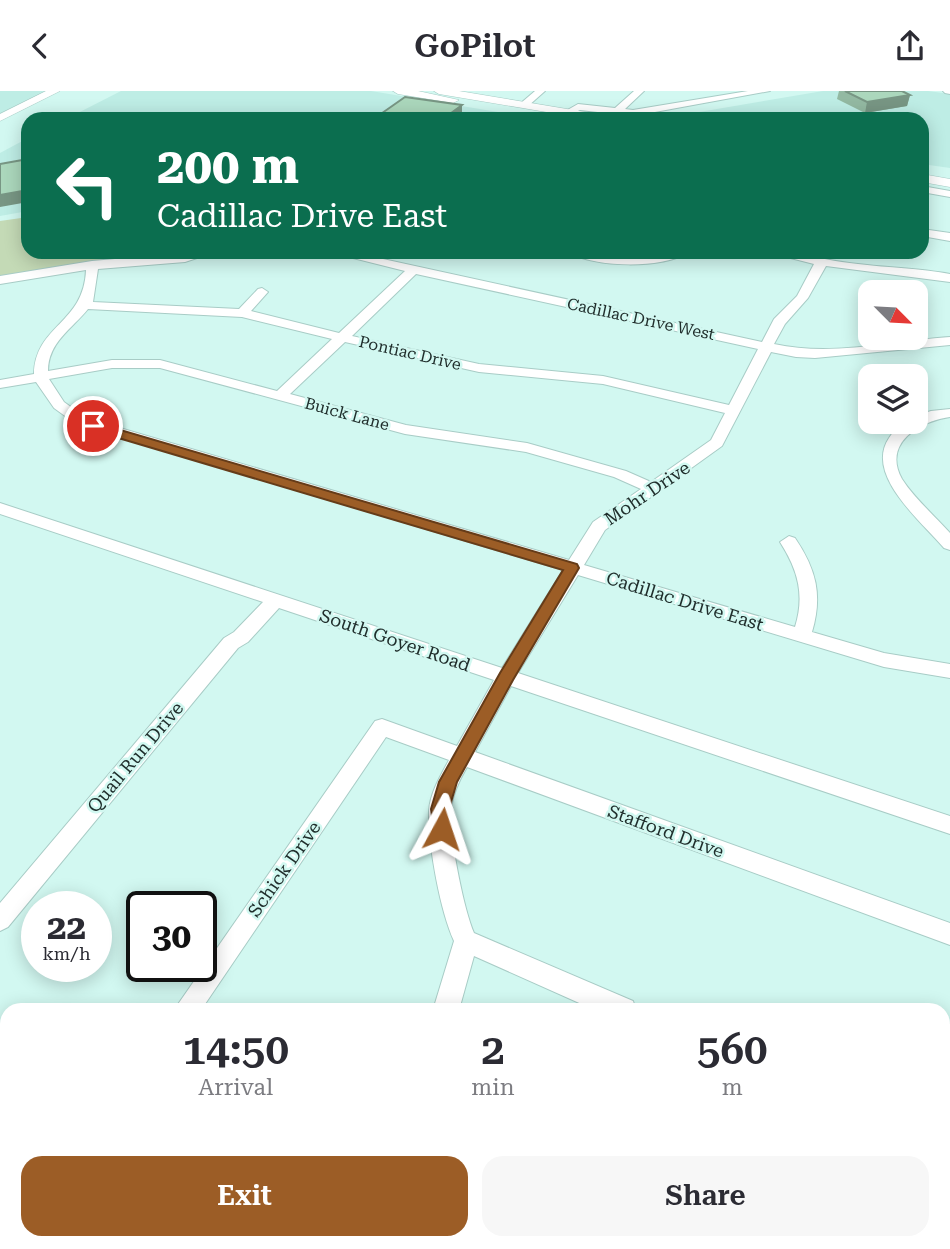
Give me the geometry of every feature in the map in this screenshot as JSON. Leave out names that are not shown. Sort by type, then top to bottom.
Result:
[{"type":"main road","points":[[0,118],[55,91]]},
{"type":"main road","points":[[398,91],[438,92],[552,112]]},
{"type":"main road","points":[[438,92],[546,112]]},
{"type":"main road","points":[[929,172],[950,175]]},
{"type":"main road","points":[[929,179],[950,183]]},
{"type":"street","points":[[524,105],[540,91]]},
{"type":"street","points":[[616,112],[639,91]]},
{"type":"street","points":[[639,112],[765,91]]},
{"type":"street","points":[[929,190],[950,194]]},
{"type":"street","points":[[929,233],[950,237]]},
{"type":"street","points":[[0,280],[92,265],[172,259]]},
{"type":"street","name":"Cadillac Drive West","points":[[368,259],[767,347],[829,355],[950,341]]},
{"type":"street","points":[[619,259],[638,262],[660,259]]},
{"type":"street","points":[[811,259],[878,271],[924,273],[950,278]]},
{"type":"street","name":"Mohr Drive","points":[[466,941],[459,926],[443,849],[440,809],[448,782],[461,757],[506,677],[599,526],[717,443],[779,323],[802,298],[822,261]]},
{"type":"street","points":[[41,377],[44,355],[52,339],[85,305],[92,288],[92,265]]},
{"type":"street","points":[[280,396],[414,269]]},
{"type":"street","points":[[243,313],[262,292]]},
{"type":"street","name":"Pontiac Drive","points":[[85,305],[243,313],[479,368],[603,380],[734,411]]},
{"type":"street","name":"Buick Lane","points":[[0,384],[112,364],[146,363],[178,368],[405,429],[527,448],[620,474],[652,488]]},
{"type":"street","name":"Cadillac Drive East","points":[[41,377],[47,394],[62,409],[93,426],[884,660],[950,671]]},
{"type":"street","points":[[928,416],[950,413]]},
{"type":"street","points":[[900,434],[893,440],[889,453],[890,471],[896,482],[950,544]]},
{"type":"street","name":"South Goyer Road","points":[[0,508],[950,825]]},
{"type":"street","points":[[789,542],[802,562],[810,584],[810,606],[801,636]]},
{"type":"street","name":"Quail Run Drive","points":[[0,920],[222,653],[276,599]]},
{"type":"street","name":"Stafford Drive","points":[[382,727],[950,934]]},
{"type":"street","name":"Schick Drive","points":[[191,1003],[382,727]]},
{"type":"street","points":[[448,1003],[466,941],[608,1003]]},
{"type":"shaded area","points":[[0,91],[56,91],[0,119]]},
{"type":"shaded area","points":[[121,91],[371,91],[498,112],[80,112]]},
{"type":"shaded area","points":[[823,91],[928,91],[950,94],[950,168],[929,165],[929,112],[699,112]]},
{"type":"shaded area","points":[[21,142],[21,212],[0,216],[0,153]]},
{"type":"green space","points":[[21,218],[21,259],[132,259],[131,263],[0,280],[0,221]]},
{"type":"building","points":[[845,91],[902,91],[910,95],[867,102]]},
{"type":"building","points":[[405,97],[462,105],[452,112],[384,112]]},
{"type":"building","points":[[21,160],[21,191],[0,195],[0,164]]},
{"type":"route","points":[[93,426],[572,568],[506,677],[448,782],[440,809],[442,829]]}]
